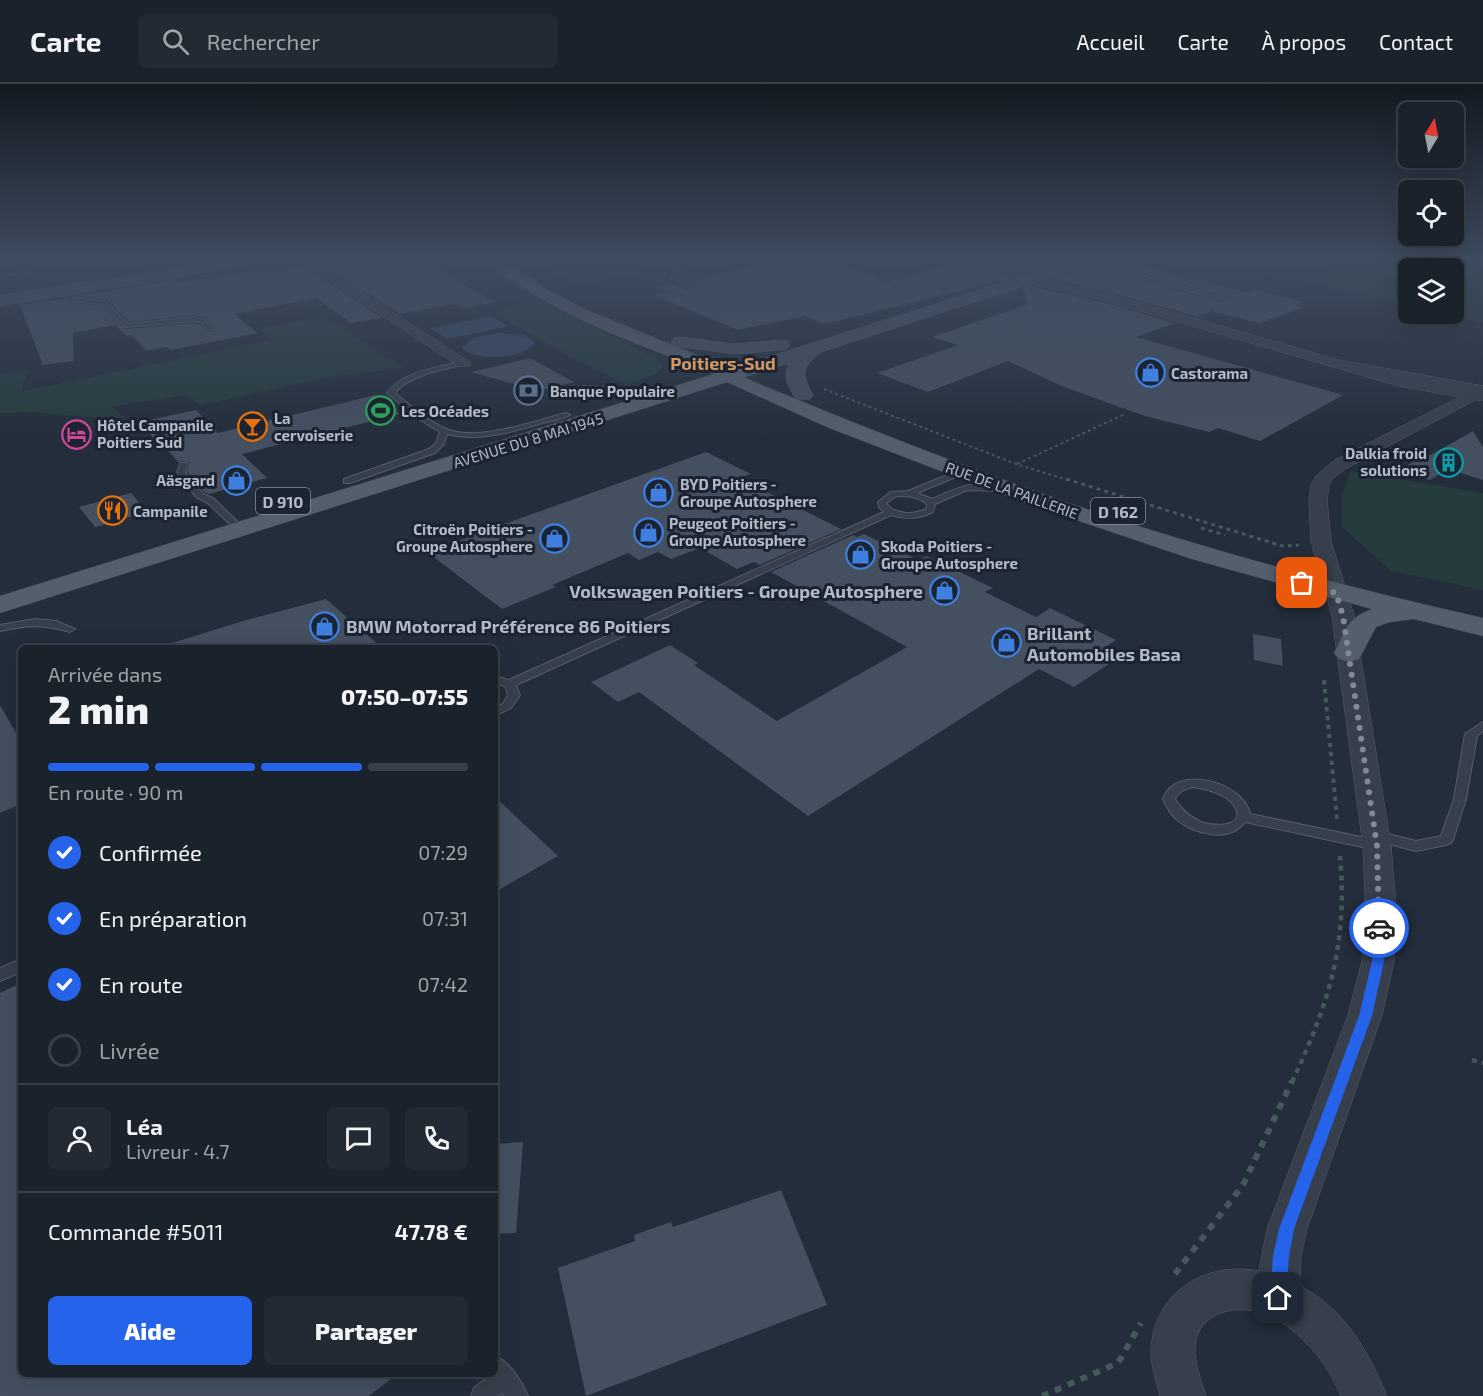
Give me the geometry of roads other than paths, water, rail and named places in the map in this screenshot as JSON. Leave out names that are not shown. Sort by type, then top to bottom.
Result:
[{"type":"main road","points":[[599,321],[631,337],[732,370]]},
{"type":"main road","points":[[634,321],[680,342],[732,370]]},
{"type":"main road","name":"AVENUE DU 8 MAI 1945","points":[[0,604],[661,384],[732,370],[885,321]]},
{"type":"main road","points":[[680,342],[748,349],[817,344]]},
{"type":"main road","points":[[807,394],[794,378],[794,371],[800,359],[817,344]]},
{"type":"main road","points":[[661,347],[671,359],[674,367],[661,384]]},
{"type":"main road","name":"RUE DE LA PAILLERIE","points":[[732,370],[742,383],[807,394],[963,459],[1334,583]]},
{"type":"main road","name":"AVENUE DU 8 MAI 1945","points":[[0,589],[235,524],[347,481],[566,416],[661,384]]},
{"type":"main road","name":"D 910","points":[[661,384],[721,397],[807,394]]},
{"type":"main road","name":"RUE DE LA PAILLERIE","points":[[963,459],[1009,490],[1109,525],[1334,583]]},
{"type":"main road","name":"D 162","points":[[1334,583],[1483,608]]},
{"type":"main road","name":"D 162","points":[[1334,583],[1437,616],[1483,627]]},
{"type":"main road","points":[[1348,653],[1365,622],[1375,617],[1399,613],[1437,616]]},
{"type":"street","points":[[400,321],[464,363]]},
{"type":"street","points":[[1189,321],[1337,364],[1476,392]]},
{"type":"street","points":[[1278,1298],[1281,1256],[1287,1229],[1365,1016],[1378,961],[1380,895],[1377,841],[1343,616],[1321,541],[1318,500],[1320,485],[1325,476],[1341,464],[1468,399],[1476,392]]},
{"type":"street","points":[[1183,1396],[1175,1371],[1174,1344],[1180,1319],[1196,1300],[1219,1290],[1248,1289],[1278,1298],[1306,1314],[1331,1337],[1350,1365],[1364,1396]]},
{"type":"lane","points":[[123,321],[128,326],[172,321]]},
{"type":"lane","points":[[202,321],[214,332]]},
{"type":"lane","points":[[464,363],[414,377],[391,390],[391,393],[444,431],[481,434],[566,416]]},
{"type":"lane","points":[[347,481],[438,447],[444,431]]},
{"type":"lane","points":[[909,493],[963,459]]},
{"type":"lane","points":[[929,501],[957,482],[963,459]]},
{"type":"lane","points":[[184,465],[182,472],[199,495],[211,501],[235,524]]},
{"type":"lane","points":[[929,501],[930,510],[919,514],[905,515],[891,512],[882,505],[884,498],[894,494],[909,493],[929,501],[974,486],[1009,490]]},
{"type":"lane","points":[[498,680],[510,684],[891,512]]},
{"type":"lane","points":[[0,628],[24,622],[41,622],[58,623],[70,629]]},
{"type":"lane","points":[[498,710],[512,701],[514,695],[510,684]]},
{"type":"lane","points":[[1242,817],[1339,837],[1416,846],[1446,840],[1460,799],[1471,734],[1483,726]]},
{"type":"lane","points":[[1184,784],[1204,784],[1232,797],[1238,803],[1242,817],[1238,823],[1221,830],[1196,826],[1177,814],[1169,799],[1171,793],[1184,784]]},
{"type":"lane","points":[[0,975],[18,966]]},
{"type":"lane","points":[[499,1372],[517,1396]]},
{"type":"lane","points":[[483,1396],[496,1377]]},
{"type":"water","points":[[466,321],[500,321],[509,326],[448,339],[430,329]]},
{"type":"water","points":[[498,333],[524,335],[535,342],[522,352],[500,357],[477,355],[462,347],[473,338]]},
{"type":"place","name":"Castorama","points":[[1150,373]]},
{"type":"place","name":"Banque Populaire","points":[[529,391]]},
{"type":"place","name":"Les Océades","points":[[380,411]]},
{"type":"place","name":"La cervoiserie","points":[[253,427]]},
{"type":"place","name":"Hôtel Campanile Poitiers Sud","points":[[76,434]]},
{"type":"place","name":"Dalkia froid solutions","points":[[1448,462]]},
{"type":"place","name":"Aäsgard","points":[[236,480]]},
{"type":"place","name":"BYD Poitiers - Groupe Autosphere","points":[[659,493]]},
{"type":"place","name":"Campanile","points":[[112,511]]},
{"type":"place","name":"Peugeot Poitiers - Groupe Autosphere","points":[[648,532]]},
{"type":"place","name":"Citroën Poitiers - Groupe Autosphere","points":[[554,538]]},
{"type":"place","name":"Skoda Poitiers - Groupe Autosphere","points":[[860,555]]},
{"type":"place","name":"Volkswagen Poitiers - Groupe Autosphere","points":[[944,591]]},
{"type":"place","name":"BMW Motorrad Préférence 86 Poitiers","points":[[325,626]]},
{"type":"place","name":"Brillant Automobiles Basa","points":[[1006,643]]},
{"type":"district","name":"Poitiers-Sud","points":[[723,363]]}]
